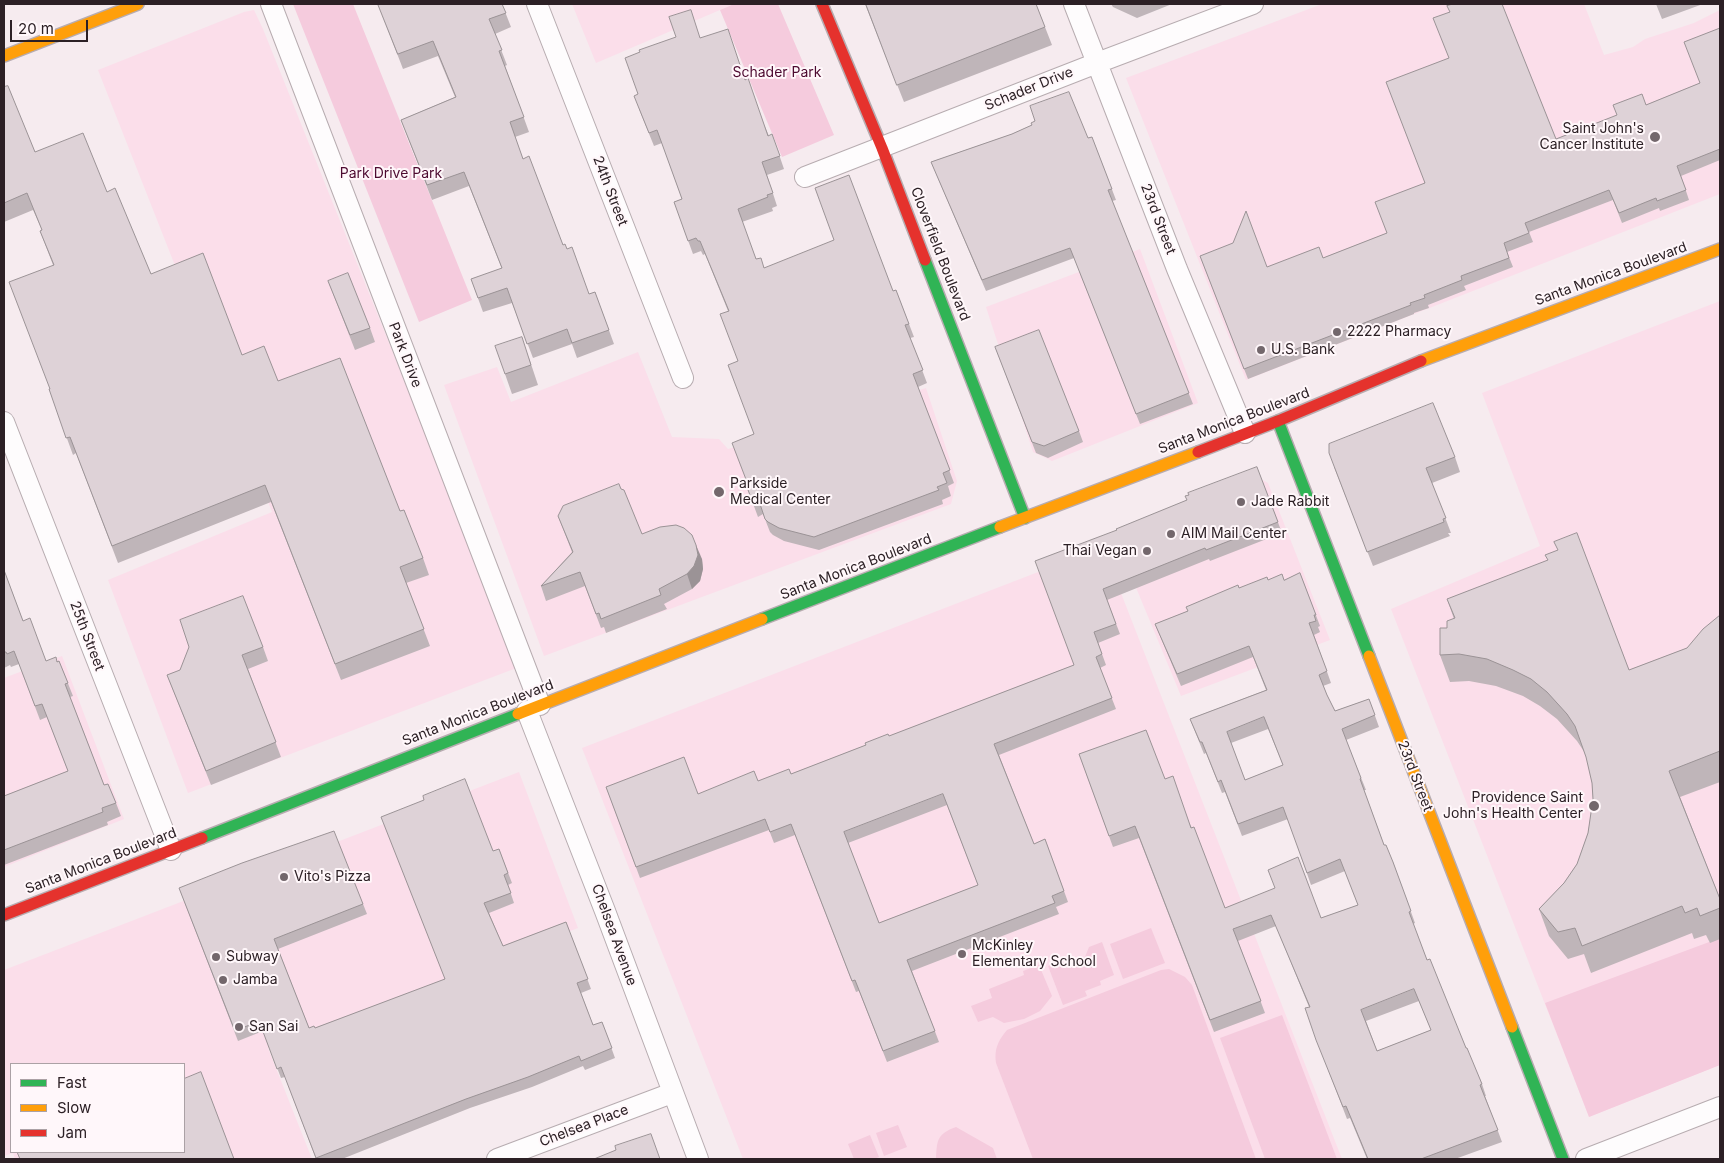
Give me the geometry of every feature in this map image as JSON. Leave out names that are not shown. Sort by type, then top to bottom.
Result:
[{"type":"main road","points":[[4,56],[138,4]]},
{"type":"main road","name":"Cloverfield Boulevard","points":[[822,4],[882,148],[1025,518]]},
{"type":"main road","name":"Santa Monica Boulevard","points":[[4,915],[1278,421],[1426,359],[1720,249]]},
{"type":"main road","name":"23rd Street","points":[[1278,421],[1563,1159]]},
{"type":"street","name":"Park Drive","points":[[271,4],[534,708]]},
{"type":"street","name":"24th Street","points":[[537,4],[683,378]]},
{"type":"street","name":"23rd Street","points":[[1074,4],[1177,269],[1245,433]]},
{"type":"street","name":"Schader Drive","points":[[805,177],[1254,4]]},
{"type":"street","name":"25th Street","points":[[4,422],[171,850]]},
{"type":"street","name":"Chelsea Avenue","points":[[534,708],[605,911],[698,1159]]},
{"type":"street","name":"Chelsea Place","points":[[497,1159],[672,1093]]},
{"type":"street","points":[[1586,1159],[1720,1107]]},
{"type":"shaded area","points":[[572,4],[734,4],[596,63]]},
{"type":"shaded area","points":[[1322,4],[1584,4],[1604,55],[1633,47],[1645,39],[1694,23],[1720,10],[1720,194],[1246,380],[1126,78]]},
{"type":"shaded area","points":[[254,10],[519,667],[188,793],[108,580],[272,512],[98,70],[244,12]]},
{"type":"shaded area","points":[[1140,249],[1198,403],[1052,461],[1033,452],[986,307]]},
{"type":"shaded area","name":"Providence Saint John's Health Center","points":[[1720,301],[1720,1065],[1589,1117],[1391,609],[1540,546],[1482,393]]},
{"type":"shaded area","name":"Parkside Medical Center","points":[[638,352],[672,437],[719,439],[728,449],[926,388],[957,481],[951,504],[544,656],[444,385],[497,367],[511,402]]},
{"type":"shaded area","points":[[1259,478],[1268,483],[1330,640],[1181,696],[1115,537]]},
{"type":"shaded area","name":"McKinley Elementary School","points":[[1103,547],[1342,1159],[743,1159],[582,748]]},
{"type":"shaded area","points":[[62,656],[124,819],[4,867],[4,678]]},
{"type":"shaded area","points":[[519,772],[578,928],[268,1048],[312,1159],[15,1159],[13,1153],[4,1156],[4,970]]},
{"type":"green space","name":"Park Drive Park","points":[[293,4],[353,4],[472,300],[419,322]]},
{"type":"green space","name":"Schader Park","points":[[734,4],[778,4],[834,135],[782,157],[720,10]]},
{"type":"green space","points":[[1151,928],[1165,963],[1123,979],[1110,944]]},
{"type":"green space","points":[[1720,938],[1720,1065],[1589,1117],[1545,1003]]},
{"type":"green space","points":[[1102,942],[1114,975],[1100,981],[1101,985],[1085,991],[1087,996],[1063,1005],[1048,966],[1069,958],[1072,961],[1085,957],[1089,947]]},
{"type":"green space","points":[[1039,965],[1052,996],[1040,1011],[1024,1019],[1004,1023],[993,1017],[978,1022],[971,1006],[992,998],[989,989],[1024,975],[1023,971]]},
{"type":"green space","points":[[1169,969],[1185,977],[1192,985],[1256,1159],[1033,1159],[996,1063],[996,1049],[1004,1034],[1007,1030],[1161,970]]},
{"type":"green space","points":[[1282,1015],[1337,1159],[1265,1159],[1220,1038]]},
{"type":"green space","points":[[898,1125],[907,1147],[884,1156],[876,1133]]},
{"type":"green space","points":[[956,1127],[993,1148],[997,1159],[936,1159],[939,1138],[945,1132]]},
{"type":"green space","points":[[870,1135],[879,1157],[874,1159],[854,1159],[848,1144]]},
{"type":"building","points":[[378,4],[502,4],[506,13],[489,19],[502,50],[499,51],[524,117],[510,122],[523,159],[529,156],[563,245],[565,244],[567,249],[572,247],[589,294],[595,292],[609,330],[572,343],[567,329],[527,344],[507,288],[478,298],[471,279],[502,268],[464,172],[427,185],[401,120],[456,97],[433,41],[398,54]]},
{"type":"building","points":[[866,4],[1036,4],[1045,27],[897,85]]},
{"type":"building","points":[[1453,4],[1502,4],[1556,139],[1617,115],[1613,105],[1642,94],[1646,105],[1700,83],[1684,42],[1720,28],[1720,149],[1677,166],[1686,190],[1657,201],[1656,198],[1619,213],[1609,190],[1525,223],[1529,233],[1504,243],[1509,258],[1461,276],[1462,280],[1424,295],[1425,298],[1410,303],[1411,305],[1244,369],[1200,256],[1233,243],[1246,211],[1267,267],[1319,247],[1323,258],[1387,233],[1375,202],[1425,183],[1386,82],[1449,58],[1433,18],[1450,12],[1447,6]]},
{"type":"building","points":[[691,10],[700,38],[728,29],[745,80],[748,78],[768,136],[772,134],[780,156],[762,162],[773,193],[767,195],[768,197],[738,209],[756,259],[761,258],[764,268],[834,240],[815,188],[849,175],[893,291],[896,290],[909,324],[905,325],[923,370],[913,374],[950,470],[943,473],[947,483],[937,487],[939,490],[814,537],[779,528],[768,522],[765,519],[759,501],[753,503],[732,443],[754,434],[728,365],[738,361],[720,314],[729,311],[700,241],[696,238],[688,241],[674,202],[682,199],[657,130],[649,133],[634,96],[638,94],[625,58],[640,52],[639,50],[676,37],[669,17]]},
{"type":"building","points":[[8,86],[35,152],[83,133],[107,192],[115,188],[151,274],[203,253],[242,355],[264,346],[278,381],[340,358],[400,511],[404,510],[423,558],[400,567],[424,629],[335,664],[265,485],[112,546],[70,437],[66,438],[50,389],[9,282],[54,265],[27,193],[4,203],[4,87]]},
{"type":"building","points":[[1069,92],[1088,138],[1092,137],[1112,189],[1108,190],[1189,393],[1136,414],[1070,248],[982,280],[931,162],[1012,134],[1032,125],[1031,123],[1035,121],[1030,106]]},
{"type":"building","points":[[348,273],[370,328],[350,335],[328,281]]},
{"type":"building","points":[[1039,330],[1079,431],[1044,446],[1032,442],[995,347]]},
{"type":"building","points":[[522,337],[531,365],[505,374],[495,346]]},
{"type":"building","points":[[1433,403],[1455,457],[1426,468],[1446,518],[1443,519],[1444,522],[1367,552],[1329,453],[1329,444]]},
{"type":"building","points":[[1257,467],[1278,522],[1206,550],[1205,548],[1103,589],[1116,624],[1094,632],[1102,654],[1096,657],[1112,698],[994,744],[1034,844],[1045,839],[1064,891],[1052,896],[1055,903],[907,960],[935,1031],[883,1051],[855,980],[852,981],[791,824],[770,832],[765,819],[636,867],[606,787],[684,757],[698,794],[754,771],[758,781],[789,769],[791,774],[866,745],[865,743],[888,734],[889,736],[1074,665],[1035,561],[1117,530],[1187,500],[1185,496],[1189,495],[1188,493]],"holes":[[[943,794],[978,885],[879,923],[844,832]]]},
{"type":"building","points":[[619,484],[621,489],[624,490],[642,534],[660,527],[676,525],[684,528],[692,535],[698,555],[694,566],[687,574],[659,589],[661,595],[601,619],[599,613],[596,614],[580,572],[541,586],[573,552],[558,516],[563,506]]},
{"type":"building","points":[[1577,533],[1629,670],[1687,648],[1703,629],[1720,615],[1720,751],[1669,771],[1720,899],[1720,908],[1700,916],[1697,908],[1685,913],[1682,906],[1582,946],[1575,928],[1558,932],[1539,909],[1564,883],[1577,864],[1588,833],[1593,799],[1592,783],[1586,757],[1575,726],[1547,692],[1531,679],[1487,659],[1459,654],[1440,655],[1440,628],[1447,628],[1447,621],[1455,618],[1447,599],[1548,560],[1545,555],[1558,550],[1554,542]]},
{"type":"building","points":[[4,570],[23,621],[30,618],[46,661],[56,657],[57,662],[59,661],[68,683],[65,684],[104,785],[108,784],[116,803],[102,808],[103,812],[4,850],[4,796],[68,771],[42,704],[35,706],[14,651],[7,654],[4,652]]},
{"type":"building","points":[[1300,573],[1316,615],[1314,615],[1316,621],[1309,623],[1327,671],[1319,675],[1335,711],[1369,699],[1375,715],[1342,729],[1384,845],[1386,845],[1393,862],[1427,960],[1430,959],[1482,1084],[1480,1085],[1498,1130],[1421,1159],[1368,1159],[1346,1106],[1343,1107],[1316,1040],[1305,1008],[1310,1007],[1271,915],[1233,929],[1261,1001],[1210,1020],[1135,826],[1109,836],[1079,754],[1146,730],[1165,779],[1173,776],[1191,828],[1194,827],[1225,908],[1275,888],[1268,870],[1298,857],[1321,918],[1358,905],[1340,859],[1307,873],[1283,807],[1238,824],[1221,780],[1218,782],[1202,742],[1200,742],[1190,719],[1267,690],[1249,646],[1177,674],[1155,624],[1188,611],[1186,607],[1238,585],[1239,588],[1267,577],[1268,580],[1282,574],[1284,580]],"holes":[[[1264,717],[1283,765],[1245,780],[1227,732]],[[1414,989],[1431,1030],[1377,1051],[1361,1010]]]},
{"type":"building","points":[[243,596],[263,647],[242,655],[276,742],[206,771],[167,675],[180,670],[189,647],[180,620]]},
{"type":"building","points":[[465,779],[493,851],[499,849],[508,873],[504,875],[511,893],[484,903],[503,946],[566,922],[588,979],[577,983],[593,1025],[602,1022],[612,1048],[581,1061],[579,1056],[316,1158],[281,1067],[277,1069],[259,1021],[235,1031],[179,888],[242,863],[334,831],[363,904],[274,939],[309,1028],[314,1026],[315,1028],[445,979],[381,817],[424,800],[423,796]]},
{"type":"building","points":[[201,1072],[234,1159],[20,1159],[17,1153],[185,1153],[185,1079]]},
{"type":"building","points":[[651,1134],[660,1159],[594,1159],[616,1150],[615,1146]]},
{"type":"traffic: fast","points":[[925,260],[1025,518]]},
{"type":"traffic: fast","points":[[1278,421],[1369,656]]},
{"type":"traffic: fast","points":[[762,619],[1000,527]]},
{"type":"traffic: fast","points":[[202,838],[518,714]]},
{"type":"traffic: fast","points":[[1512,1027],[1563,1159]]},
{"type":"traffic: slow","points":[[4,56],[138,4]]},
{"type":"traffic: slow","points":[[1421,361],[1720,249]]},
{"type":"traffic: slow","points":[[1000,527],[1198,452]]},
{"type":"traffic: slow","points":[[518,714],[762,619]]},
{"type":"traffic: slow","points":[[1369,656],[1512,1027]]},
{"type":"traffic: jam","points":[[822,4],[882,148],[925,260]]},
{"type":"traffic: jam","points":[[1198,452],[1278,421],[1421,361]]},
{"type":"traffic: jam","points":[[4,915],[202,838]]},
{"type":"place","name":"Saint John's Cancer Institute","points":[[1655,137]]},
{"type":"place","name":"2222 Pharmacy","points":[[1337,332]]},
{"type":"place","name":"U.S. Bank","points":[[1261,350]]},
{"type":"place","name":"Parkside Medical Center","points":[[719,492]]},
{"type":"place","name":"Jade Rabbit","points":[[1241,502]]},
{"type":"place","name":"AIM Mail Center","points":[[1171,534]]},
{"type":"place","name":"Thai Vegan","points":[[1147,551]]},
{"type":"place","name":"Providence Saint John's Health Center","points":[[1594,806]]},
{"type":"place","name":"Vito's Pizza","points":[[284,877]]},
{"type":"place","name":"McKinley Elementary School","points":[[962,954]]},
{"type":"place","name":"Subway","points":[[216,957]]},
{"type":"place","name":"Jamba","points":[[223,980]]},
{"type":"place","name":"San Sai","points":[[239,1027]]}]
